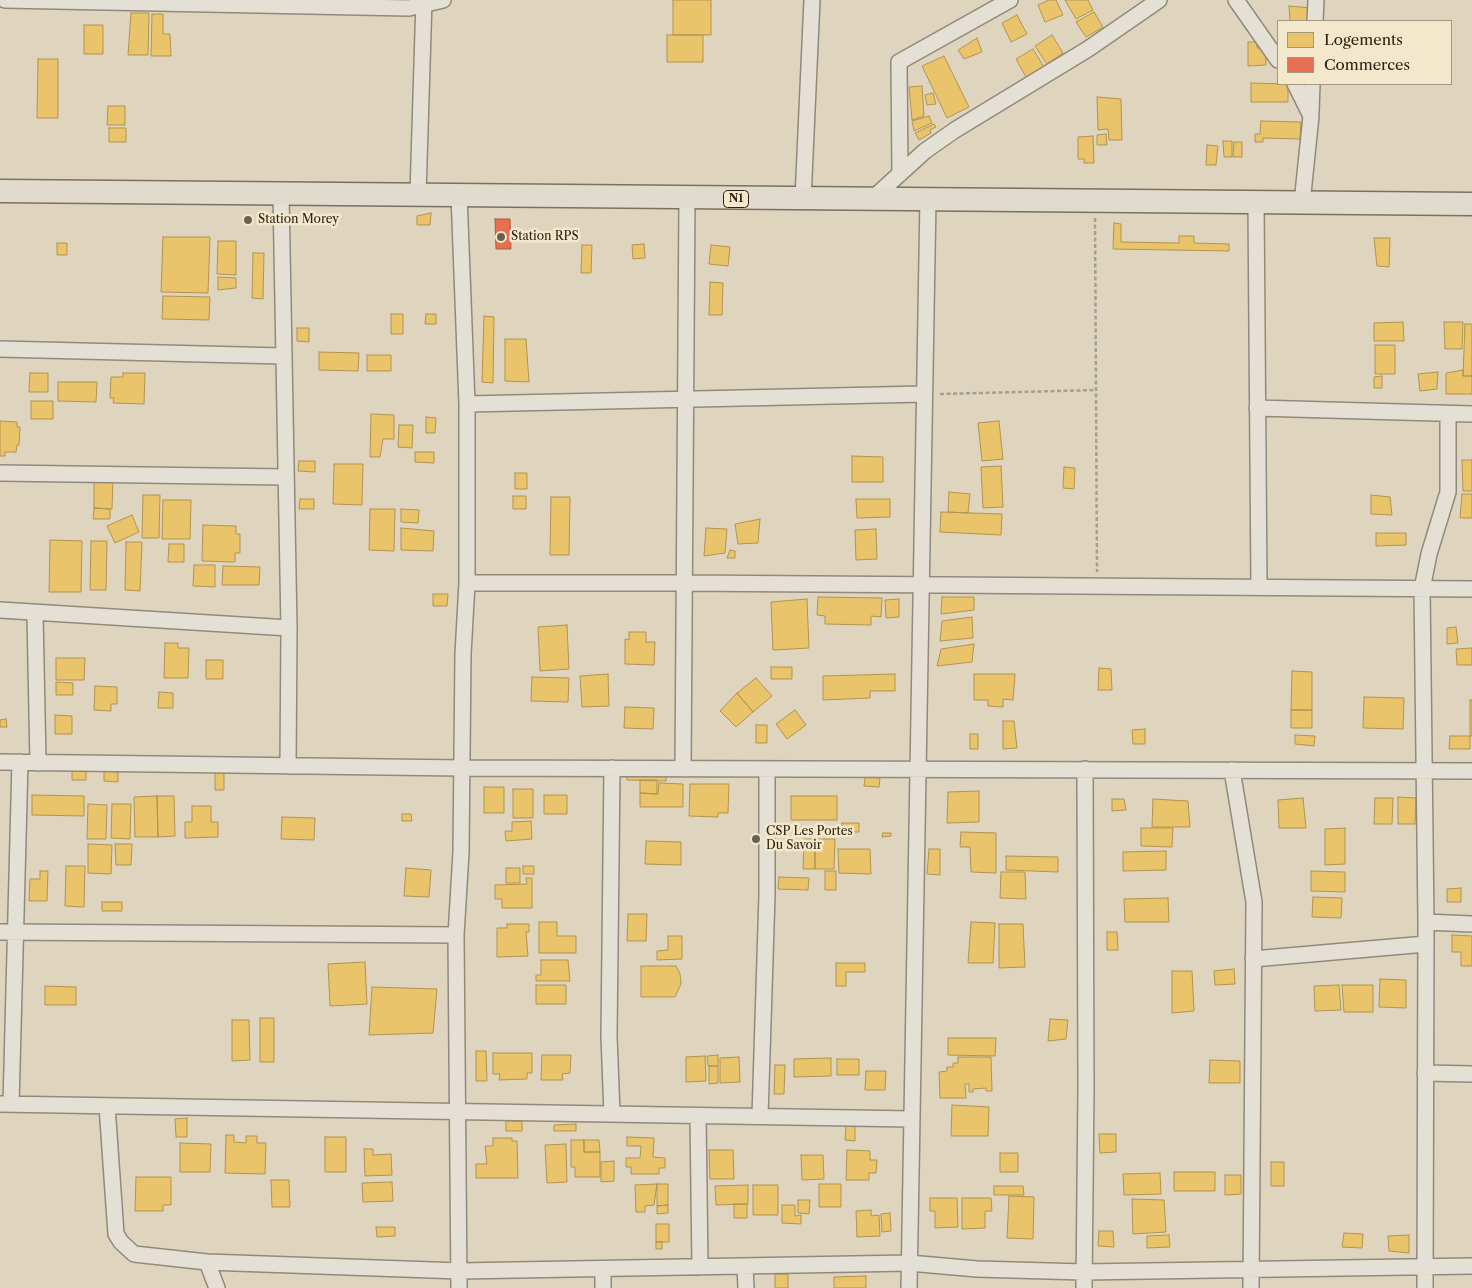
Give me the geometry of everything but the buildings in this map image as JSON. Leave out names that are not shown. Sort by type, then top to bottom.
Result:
[{"type":"main road","name":"N1","points":[[0,191],[281,195],[418,194],[872,200],[1472,204]]},
{"type":"street","points":[[6,0],[271,3],[409,8],[442,0]]},
{"type":"street","points":[[803,199],[812,0]]},
{"type":"street","points":[[900,174],[899,62],[1010,0]]},
{"type":"street","points":[[872,200],[925,151],[955,130],[1088,49],[1159,0]]},
{"type":"street","points":[[1236,0],[1277,59]]},
{"type":"street","points":[[1315,20],[1316,0]]},
{"type":"street","points":[[418,194],[424,3]]},
{"type":"street","points":[[1296,85],[1311,116]]},
{"type":"street","points":[[1302,203],[1311,116],[1312,85]]},
{"type":"street","points":[[281,195],[289,628],[288,766]]},
{"type":"street","points":[[459,195],[467,404],[467,583],[463,654],[462,768],[456,935],[459,1288]]},
{"type":"street","points":[[683,768],[687,198]]},
{"type":"street","points":[[909,1288],[928,199]]},
{"type":"street","points":[[1256,203],[1259,587]]},
{"type":"street","points":[[0,349],[284,356]]},
{"type":"street","points":[[467,404],[924,394]]},
{"type":"street","points":[[1258,408],[1472,414]]},
{"type":"street","points":[[1425,1288],[1426,922],[1422,589],[1429,554],[1448,492],[1448,414]]},
{"type":"street","points":[[0,473],[285,477]]},
{"type":"street","points":[[467,583],[1472,589]]},
{"type":"street","points":[[0,610],[35,614],[289,628]]},
{"type":"street","points":[[35,614],[38,763]]},
{"type":"street","points":[[0,762],[462,768],[1472,770]]},
{"type":"street","points":[[20,762],[8,932],[5,1104],[912,1119]]},
{"type":"street","points":[[612,768],[609,1036],[612,1114]]},
{"type":"street","points":[[760,1116],[767,895],[767,769]]},
{"type":"street","points":[[1084,1288],[1086,1089],[1085,769]]},
{"type":"street","points":[[1232,770],[1252,883],[1251,1288]]},
{"type":"street","points":[[1426,922],[1472,924]]},
{"type":"street","points":[[8,932],[456,935]]},
{"type":"street","points":[[1253,959],[1426,944]]},
{"type":"street","points":[[1425,1073],[1472,1074]]},
{"type":"street","points":[[107,1106],[116,1234],[121,1242],[134,1254],[207,1262],[460,1271],[909,1263],[977,1270],[1084,1272],[1472,1266]]},
{"type":"street","points":[[698,1116],[700,1267]]},
{"type":"street","points":[[207,1262],[217,1288]]},
{"type":"street","points":[[744,1266],[746,1288]]},
{"type":"street","points":[[602,1269],[603,1288]]},
{"type":"path","points":[[1094,202],[1097,586]]},
{"type":"path","points":[[924,394],[1096,390]]},
{"type":"place","name":"Station Morey","points":[[248,220]]},
{"type":"place","name":"Station RPS","points":[[501,237]]},
{"type":"place","name":"CSP Les Portes Du Savoir","points":[[756,839]]}]
